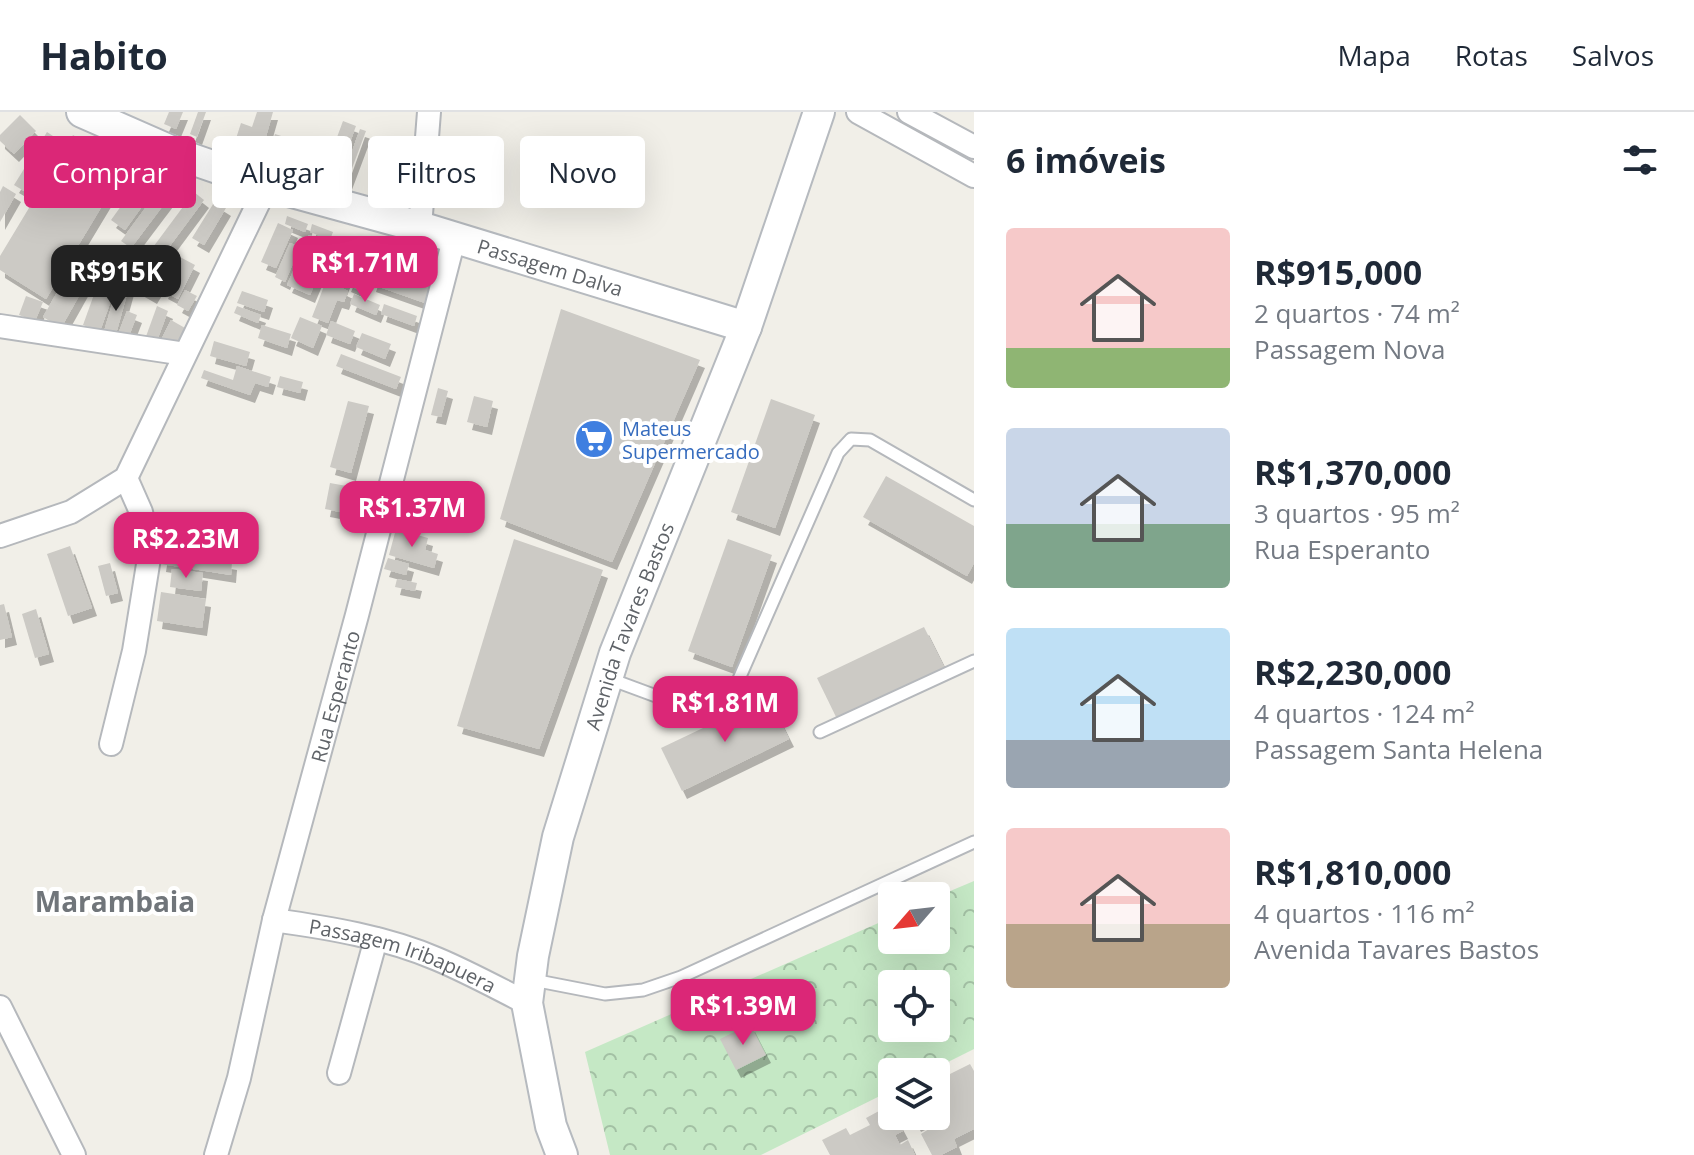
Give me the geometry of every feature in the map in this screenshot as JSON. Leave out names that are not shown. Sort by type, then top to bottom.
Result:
[{"type":"main road","name":"Passagem Dalva","points":[[82,112],[212,166]]},
{"type":"main road","name":"Avenida Tavares Bastos","points":[[562,1155],[551,1126],[528,991],[558,837],[615,653],[746,327],[819,112]]},
{"type":"main road","name":"Passagem Dalva","points":[[351,208],[746,327]]},
{"type":"street","points":[[420,227],[429,112]]},
{"type":"street","points":[[858,112],[974,176]]},
{"type":"street","points":[[909,112],[974,147]]},
{"type":"street","points":[[0,536],[71,512],[126,478],[256,208]]},
{"type":"street","name":"Rua Esperanto","points":[[216,1155],[239,1078],[274,920],[454,239]]},
{"type":"street","points":[[0,326],[185,354]]},
{"type":"street","points":[[111,744],[134,651],[150,552],[141,512],[126,478]]},
{"type":"street","name":"Passagem Iribapuera","points":[[274,920],[333,928],[376,939],[528,991]]},
{"type":"street","points":[[339,1073],[376,939]]},
{"type":"street","points":[[0,1007],[74,1155]]},
{"type":"lane","points":[[608,679],[702,713],[718,712],[728,704],[838,453],[851,439],[870,440],[974,500]]},
{"type":"lane","points":[[820,732],[974,661]]},
{"type":"lane","points":[[528,991],[605,994],[643,990],[681,977],[974,842]]},
{"type":"green space","points":[[974,881],[974,1049],[950,1061],[950,1058],[878,1058],[878,1097],[761,1155],[610,1155],[585,1052],[878,923],[878,954],[950,954],[950,891]]},
{"type":"building","points":[[169,112],[183,112],[176,129],[164,124]]},
{"type":"building","points":[[198,112],[206,112],[197,137],[190,134]]},
{"type":"building","points":[[257,112],[273,112],[266,136],[249,136],[250,132],[249,136],[237,136],[241,123],[252,127]]},
{"type":"building","points":[[20,115],[36,131],[31,136],[24,136],[24,144],[14,154],[0,141],[0,135]]},
{"type":"building","points":[[343,121],[356,126],[352,137],[337,136]]},
{"type":"building","points":[[360,129],[366,131],[352,168],[352,151]]},
{"type":"building","points":[[24,169],[24,191],[14,185]]},
{"type":"building","points":[[3,186],[16,194],[0,222],[0,192]]},
{"type":"building","points":[[196,194],[204,200],[155,266],[145,258],[182,208],[196,208]]},
{"type":"building","points":[[212,206],[226,208],[204,245],[192,238]]},
{"type":"building","points":[[29,208],[101,208],[46,299],[0,270],[0,256]]},
{"type":"building","points":[[120,208],[141,208],[125,230],[111,220]]},
{"type":"building","points":[[145,208],[161,208],[131,248],[121,241]]},
{"type":"building","points":[[287,216],[308,224],[305,232],[285,224]]},
{"type":"building","points":[[278,223],[293,230],[276,268],[261,262]]},
{"type":"building","points":[[312,224],[333,232],[330,240],[310,232]]},
{"type":"building","points":[[309,235],[331,245],[310,295],[287,285]]},
{"type":"building","points":[[290,243],[300,247],[285,282],[275,277]]},
{"type":"building","points":[[340,245],[356,252],[342,288],[348,291],[344,302],[337,300],[328,323],[312,317]]},
{"type":"building","points":[[113,247],[128,259],[112,281],[97,269]]},
{"type":"building","points":[[382,251],[436,270],[425,303],[371,284]]},
{"type":"building","points":[[180,257],[195,265],[178,299],[163,291]]},
{"type":"building","points":[[76,259],[94,269],[61,328],[43,317]]},
{"type":"building","points":[[355,263],[370,271],[361,291],[346,284]]},
{"type":"building","points":[[141,268],[161,281],[152,296],[131,284]]},
{"type":"building","points":[[100,278],[117,284],[100,331],[83,325]]},
{"type":"building","points":[[118,284],[129,287],[114,341],[102,338]]},
{"type":"building","points":[[185,290],[197,296],[188,311],[177,305]]},
{"type":"building","points":[[242,291],[268,300],[264,312],[237,303]]},
{"type":"building","points":[[354,294],[380,305],[376,315],[350,304]]},
{"type":"building","points":[[26,296],[43,302],[35,321],[19,315]]},
{"type":"building","points":[[384,304],[417,316],[414,326],[381,314]]},
{"type":"building","points":[[157,306],[168,311],[155,346],[144,342]]},
{"type":"building","points":[[237,306],[261,315],[258,323],[234,313]]},
{"type":"building","name":"Mateus Supermercado","points":[[561,309],[700,360],[612,562],[500,519]]},
{"type":"building","points":[[127,311],[137,315],[127,341],[117,337]]},
{"type":"building","points":[[300,317],[322,326],[313,348],[291,338]]},
{"type":"building","points":[[171,320],[185,328],[176,346],[162,338]]},
{"type":"building","points":[[331,321],[355,331],[350,344],[326,335]]},
{"type":"building","points":[[262,325],[291,334],[287,348],[258,338]]},
{"type":"building","points":[[362,333],[391,344],[385,359],[356,347]]},
{"type":"building","points":[[214,341],[250,352],[246,366],[210,356]]},
{"type":"building","points":[[341,354],[401,377],[396,389],[336,366]]},
{"type":"building","points":[[237,366],[271,377],[268,387],[255,383],[250,395],[201,378],[204,370],[233,380]]},
{"type":"building","points":[[280,376],[303,382],[300,393],[277,387]]},
{"type":"building","points":[[438,388],[448,391],[441,417],[431,415]]},
{"type":"building","points":[[474,396],[493,401],[487,427],[467,422]]},
{"type":"building","points":[[771,399],[815,415],[775,528],[731,512]]},
{"type":"building","points":[[348,401],[369,406],[351,473],[330,467]]},
{"type":"building","points":[[886,476],[974,526],[974,563],[967,576],[863,517]]},
{"type":"building","points":[[330,483],[369,490],[366,502],[352,501],[369,504],[366,517],[325,509]]},
{"type":"building","points":[[396,529],[428,538],[425,550],[438,554],[434,568],[389,555]]},
{"type":"building","points":[[514,539],[603,570],[539,749],[457,726]]},
{"type":"building","points":[[728,539],[772,555],[732,667],[688,651]]},
{"type":"building","points":[[70,546],[92,608],[68,616],[47,554]]},
{"type":"building","points":[[163,551],[232,562],[231,575],[161,564]]},
{"type":"building","points":[[388,558],[409,564],[406,575],[384,569]]},
{"type":"building","points":[[110,563],[118,593],[106,596],[98,566]]},
{"type":"building","points":[[172,569],[203,573],[201,591],[170,587]]},
{"type":"building","points":[[397,579],[417,583],[415,591],[395,587]]},
{"type":"building","points":[[161,592],[206,599],[202,628],[157,621]]},
{"type":"building","points":[[4,604],[12,637],[0,640],[0,605]]},
{"type":"building","points":[[36,609],[49,654],[35,658],[22,614]]},
{"type":"building","points":[[924,627],[945,669],[838,721],[817,678]]},
{"type":"building","points":[[768,697],[789,739],[682,791],[661,748]]},
{"type":"building","points":[[750,1024],[766,1055],[736,1070],[720,1039]]},
{"type":"building","points":[[970,1064],[974,1071],[974,1129],[954,1139],[957,1147],[941,1155],[932,1155],[921,1134],[927,1130],[950,1130],[950,1074]]},
{"type":"building","points":[[878,1112],[878,1130],[902,1130],[895,1135],[900,1145],[908,1140],[915,1155],[830,1155],[822,1140],[846,1128],[850,1135],[870,1125],[866,1118]]},
{"type":"place","name":"Mateus Supermercado","points":[[594,439]]},
{"type":"district","name":"Marambaia","points":[[115,901]]}]
